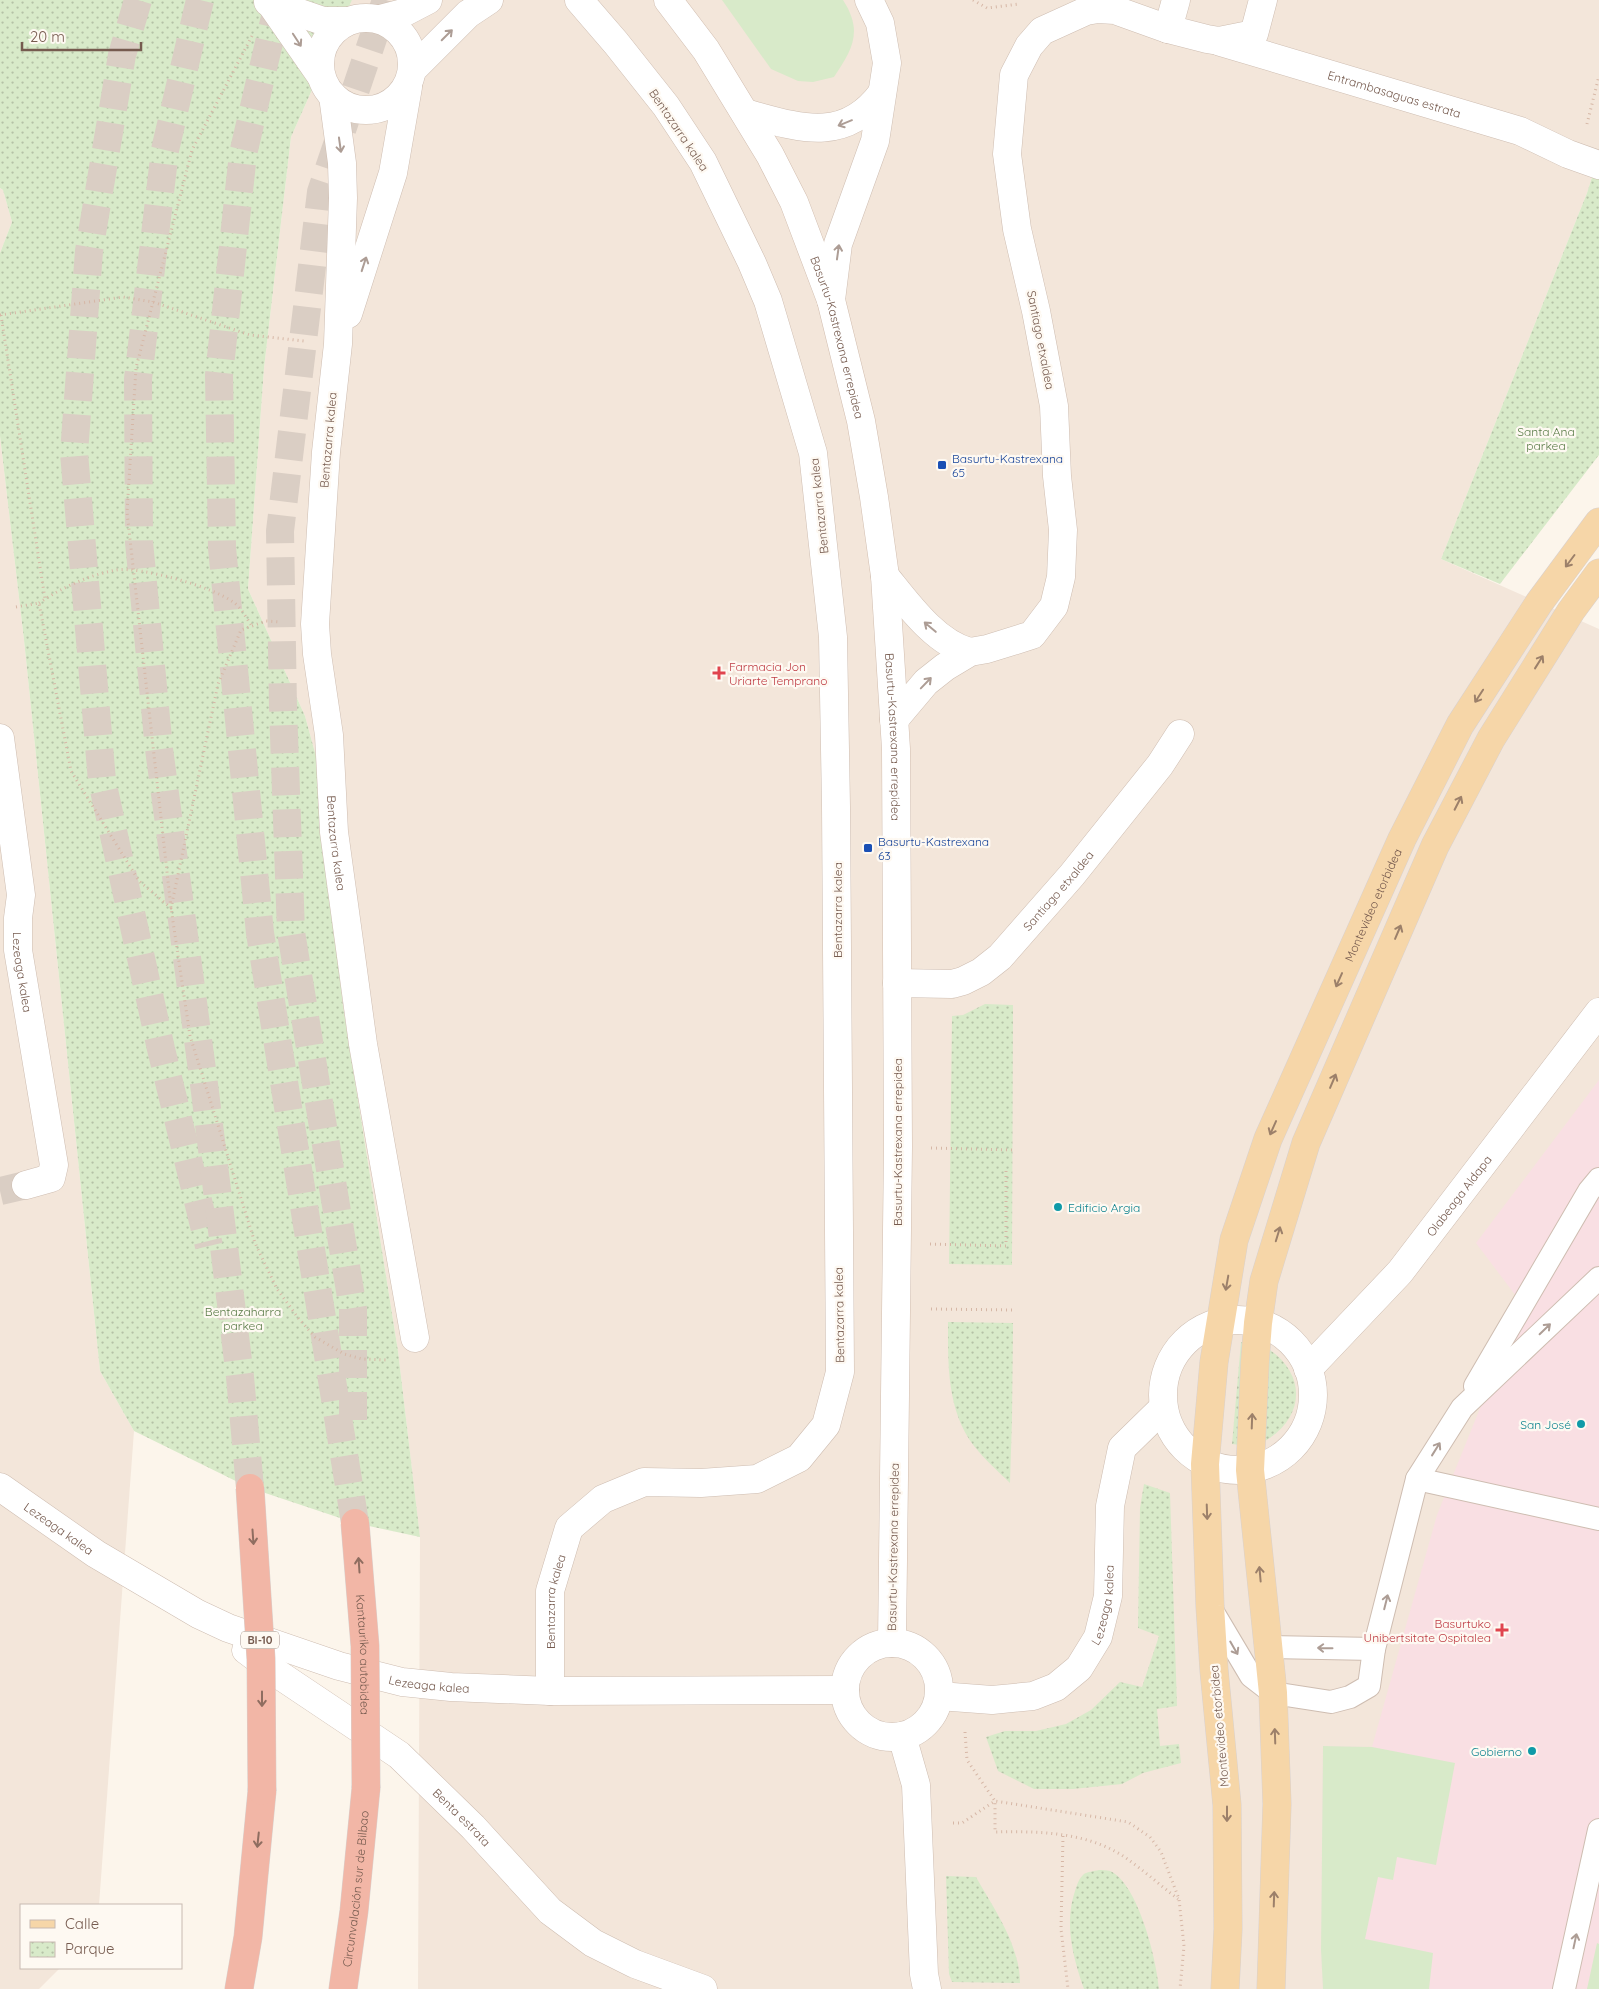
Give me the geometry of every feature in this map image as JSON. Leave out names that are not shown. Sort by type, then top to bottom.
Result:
[{"type":"highway","name":"BI-10","points":[[239,1989],[248,1937],[262,1791],[261,1659],[250,1488]]},
{"type":"highway","name":"Kantauriko autobidea","points":[[356,1523],[365,1646],[366,1788]]},
{"type":"highway","name":"Circunvalación sur de Bilbao","points":[[343,1989],[354,1911],[366,1788]]},
{"type":"main road","name":"Montevideo etorbidea","points":[[1225,1989],[1228,1929],[1227,1805],[1210,1606],[1206,1464],[1213,1371],[1234,1240],[1268,1139],[1402,839],[1460,725],[1539,603],[1599,522]]},
{"type":"main road","points":[[1271,1989],[1277,1804],[1273,1693],[1250,1470],[1258,1323],[1264,1281],[1306,1143],[1435,846],[1491,739],[1571,611],[1599,573]]},
{"type":"street","points":[[327,86],[320,63],[322,50],[328,38],[337,28],[348,21],[358,18],[380,19],[403,13],[428,0]]},
{"type":"street","points":[[268,2],[327,86],[345,106],[358,110],[372,110],[386,107],[398,98],[410,78],[468,14],[488,0]]},
{"type":"street","name":"Bentazarra kalea","points":[[550,1692],[550,1591],[569,1528],[603,1499],[644,1482],[701,1483],[756,1479],[799,1458],[826,1425],[840,1372],[833,637],[813,453],[768,301],[752,263],[703,162],[666,106],[579,0]]},
{"type":"street","name":"Basurtu-Kastrexana errepidea","points":[[668,0],[706,50],[770,155],[794,202],[831,300],[861,421],[884,576],[894,720],[897,983],[898,1148],[892,1643]]},
{"type":"street","points":[[831,300],[838,244],[875,141],[887,63],[880,23],[869,0]]},
{"type":"street","points":[[1114,10],[1144,0]]},
{"type":"street","points":[[1168,29],[1176,0]]},
{"type":"street","name":"Entrambasaguas estrata","points":[[1219,41],[1254,34],[1263,0]]},
{"type":"street","points":[[268,2],[323,21],[348,21]]},
{"type":"street","name":"Entrambasaguas estrata","points":[[1086,11],[1098,8],[1114,10],[1168,29],[1219,41],[1520,131],[1582,159]]},
{"type":"street","name":"Santiago etxaldea","points":[[894,720],[926,682],[945,667],[970,652],[1032,636],[1054,606],[1061,577],[1063,530],[1054,406],[1036,311],[1017,229],[1007,154],[1014,75],[1029,46],[1042,31],[1086,11]]},
{"type":"street","points":[[380,19],[394,27],[405,39],[412,53],[410,78]]},
{"type":"street","name":"Bentazarra kalea","points":[[338,344],[393,173],[410,78]]},
{"type":"street","name":"Bentazarra kalea","points":[[327,86],[342,164],[343,189],[338,344],[326,452],[315,624],[317,654],[328,735],[334,832],[360,1025],[415,1338]]},
{"type":"street","points":[[745,114],[798,127],[835,128],[861,115],[872,106],[882,93]]},
{"type":"street","points":[[884,576],[918,617],[956,648],[970,652]]},
{"type":"street","name":"Santiago etxaldea","points":[[897,983],[952,984],[981,972],[1000,957],[1072,875],[1160,765],[1180,734]]},
{"type":"street","name":"Lezeaga kalea","points":[[0,738],[21,894],[18,918],[18,950],[54,1165],[52,1178],[26,1185]]},
{"type":"street","name":"Olabeaga Aldapa","points":[[1308,1369],[1400,1272],[1599,1012]]},
{"type":"street","points":[[1239,1320],[1258,1323],[1284,1336],[1298,1350],[1308,1369],[1313,1396],[1308,1423],[1293,1447],[1270,1464],[1250,1470],[1228,1470],[1206,1464],[1185,1448],[1175,1436],[1168,1423],[1163,1408],[1163,1385],[1170,1363],[1182,1344],[1199,1330],[1220,1322],[1239,1320]]},
{"type":"street","name":"Lezeaga kalea","points":[[939,1696],[992,1700],[1033,1696],[1056,1687],[1079,1668],[1098,1637],[1108,1596],[1110,1506],[1122,1448],[1163,1408]]},
{"type":"street","name":"Lezeaga kalea","points":[[0,1487],[96,1554],[198,1614],[228,1628],[339,1666],[402,1682],[550,1692],[845,1690]]},
{"type":"street","name":"Benta estrata","points":[[228,1628],[245,1649],[278,1674],[399,1755],[473,1827],[550,1912],[593,1943],[635,1964],[703,1989]]},
{"type":"street","points":[[892,1643],[907,1646],[921,1652],[931,1664],[938,1678],[939,1696],[935,1711],[927,1723],[915,1732],[902,1736],[888,1737],[875,1734],[863,1727],[854,1717],[847,1704],[845,1690],[848,1676],[854,1663],[864,1652],[877,1646],[892,1643]]},
{"type":"street","points":[[902,1736],[916,1784],[919,1881],[924,1974],[927,1989]]},
{"type":"lane","points":[[1210,1606],[1251,1676],[1273,1693],[1331,1702],[1350,1697],[1369,1686],[1374,1649],[1417,1479],[1462,1408],[1589,1191],[1599,1179]]},
{"type":"lane","points":[[1462,1408],[1599,1278]]},
{"type":"lane","points":[[1417,1479],[1599,1519]]},
{"type":"lane","points":[[1268,1647],[1374,1649]]},
{"type":"lane","points":[[1564,1989],[1596,1866],[1599,1830]]},
{"type":"path","points":[[972,0],[987,8],[1020,4]]},
{"type":"path","points":[[253,36],[192,150],[136,368],[127,512],[133,571],[171,908],[190,1036],[254,1243],[277,1289],[298,1319],[315,1336],[344,1354],[362,1359],[394,1360]]},
{"type":"path","points":[[1582,159],[1599,76]]},
{"type":"path","points":[[45,599],[1,315],[123,297],[153,302],[250,335],[310,341]]},
{"type":"path","points":[[16,607],[39,603],[60,589],[97,575],[118,570],[133,571],[190,582],[212,590],[235,602],[252,626]]},
{"type":"path","points":[[39,603],[71,771],[139,882],[171,908]]},
{"type":"path","points":[[171,908],[218,684],[242,630],[266,621],[282,622]]},
{"type":"path","points":[[898,1148],[1013,1150]]},
{"type":"path","points":[[897,1244],[1006,1246],[1006,1168]]},
{"type":"path","points":[[896,1309],[1012,1310]]},
{"type":"path","points":[[967,1760],[996,1800],[996,1832],[1024,1831],[1087,1839],[1122,1856],[1179,1899]]},
{"type":"path","points":[[962,1823],[996,1800],[1128,1822],[1150,1837],[1161,1852],[1179,1899],[1184,1946],[1180,1989]]},
{"type":"path","points":[[1063,1836],[1061,1929],[1068,1989]]},
{"type":"shaded area","points":[[352,0],[1599,0],[1599,155],[1587,193],[1441,559],[1599,629],[1599,1989],[418,1989],[420,1538],[398,1351],[343,1006],[317,760],[305,716],[248,589],[264,368],[291,137]]},
{"type":"shaded area","points":[[0,188],[3,190],[12,222],[0,253]]},
{"type":"shaded area","points":[[0,436],[24,640],[100,1371],[134,1431],[99,1904],[20,1904],[20,1969],[59,1969],[39,1989],[0,1989]]},
{"type":"shaded area","name":"Basurtuko Unibertsitate Ospitalea","points":[[1599,1080],[1599,1989],[1323,1989],[1321,1950],[1323,1746],[1372,1747],[1437,1515],[1522,1304],[1476,1243]]},
{"type":"green space","name":"Bentazaharra parkea","points":[[0,0],[352,0],[291,137],[264,368],[248,589],[305,716],[317,760],[343,1006],[398,1351],[420,1537],[355,1523],[250,1488],[134,1431],[100,1371],[24,640],[0,436],[0,253],[12,222],[3,190],[0,188]]},
{"type":"green space","points":[[722,0],[843,0],[853,21],[854,31],[850,49],[834,77],[813,82],[798,81],[771,69]]},
{"type":"green space","name":"Santa Ana parkea","points":[[1599,155],[1599,455],[1500,584],[1441,559],[1587,193]]},
{"type":"green space","points":[[985,1004],[1013,1005],[1012,1265],[949,1264],[952,1016],[963,1015]]},
{"type":"green space","points":[[948,1322],[1013,1323],[1010,1483],[974,1446],[959,1418],[954,1403],[949,1371]]},
{"type":"green space","points":[[1241,1342],[1249,1343],[1240,1445],[1232,1444]]},
{"type":"green space","points":[[1270,1350],[1282,1360],[1290,1372],[1295,1384],[1296,1397],[1287,1421],[1278,1432],[1265,1441],[1267,1372]]},
{"type":"green space","points":[[1144,1484],[1170,1493],[1177,1706],[1157,1709],[1160,1746],[1179,1744],[1181,1763],[1143,1773],[1122,1784],[1073,1789],[1034,1789],[998,1771],[986,1737],[1005,1731],[1036,1731],[1066,1724],[1091,1710],[1120,1682],[1142,1687],[1159,1636],[1138,1628],[1140,1508]]},
{"type":"green space","points":[[1323,1746],[1372,1747],[1455,1763],[1436,1865],[1397,1857],[1393,1880],[1378,1877],[1365,1939],[1433,1953],[1429,1989],[1323,1989],[1321,1950]]},
{"type":"green space","points":[[1099,1870],[1110,1871],[1120,1878],[1137,1906],[1150,1943],[1159,1989],[1084,1989],[1073,1953],[1070,1916],[1078,1882],[1085,1873]]},
{"type":"green space","points":[[946,1876],[976,1877],[1011,1941],[1019,1969],[1020,1983],[952,1982],[949,1974]]},
{"type":"green space","points":[[1597,1943],[1599,1944],[1599,1989],[1587,1989]]},
{"type":"tunnel","points":[[138,0],[122,55],[89,251],[74,453],[102,781],[161,1049],[209,1246]]},
{"type":"tunnel","points":[[200,0],[165,150],[138,379],[139,542],[159,749],[205,1092],[240,1377],[250,1488]]},
{"type":"tunnel","points":[[279,0],[243,154],[219,375],[222,548],[260,933],[355,1523]]},
{"type":"tunnel","points":[[353,1420],[353,1309],[291,932],[283,707],[280,531],[321,192],[386,0]]},
{"type":"tunnel","points":[[0,1191],[26,1185]]},
{"type":"place","name":"Basurtu-Kastrexana 65","points":[[942,465]]},
{"type":"place","name":"Farmacia Jon Uriarte Temprano","points":[[719,673]]},
{"type":"place","name":"Basurtu-Kastrexana 63","points":[[868,848]]},
{"type":"place","name":"Edificio Argia","points":[[1058,1207]]},
{"type":"place","name":"San José","points":[[1581,1424]]},
{"type":"place","name":"Basurtuko Unibertsitate Ospitalea","points":[[1502,1630]]},
{"type":"place","name":"Gobierno","points":[[1532,1751]]}]
